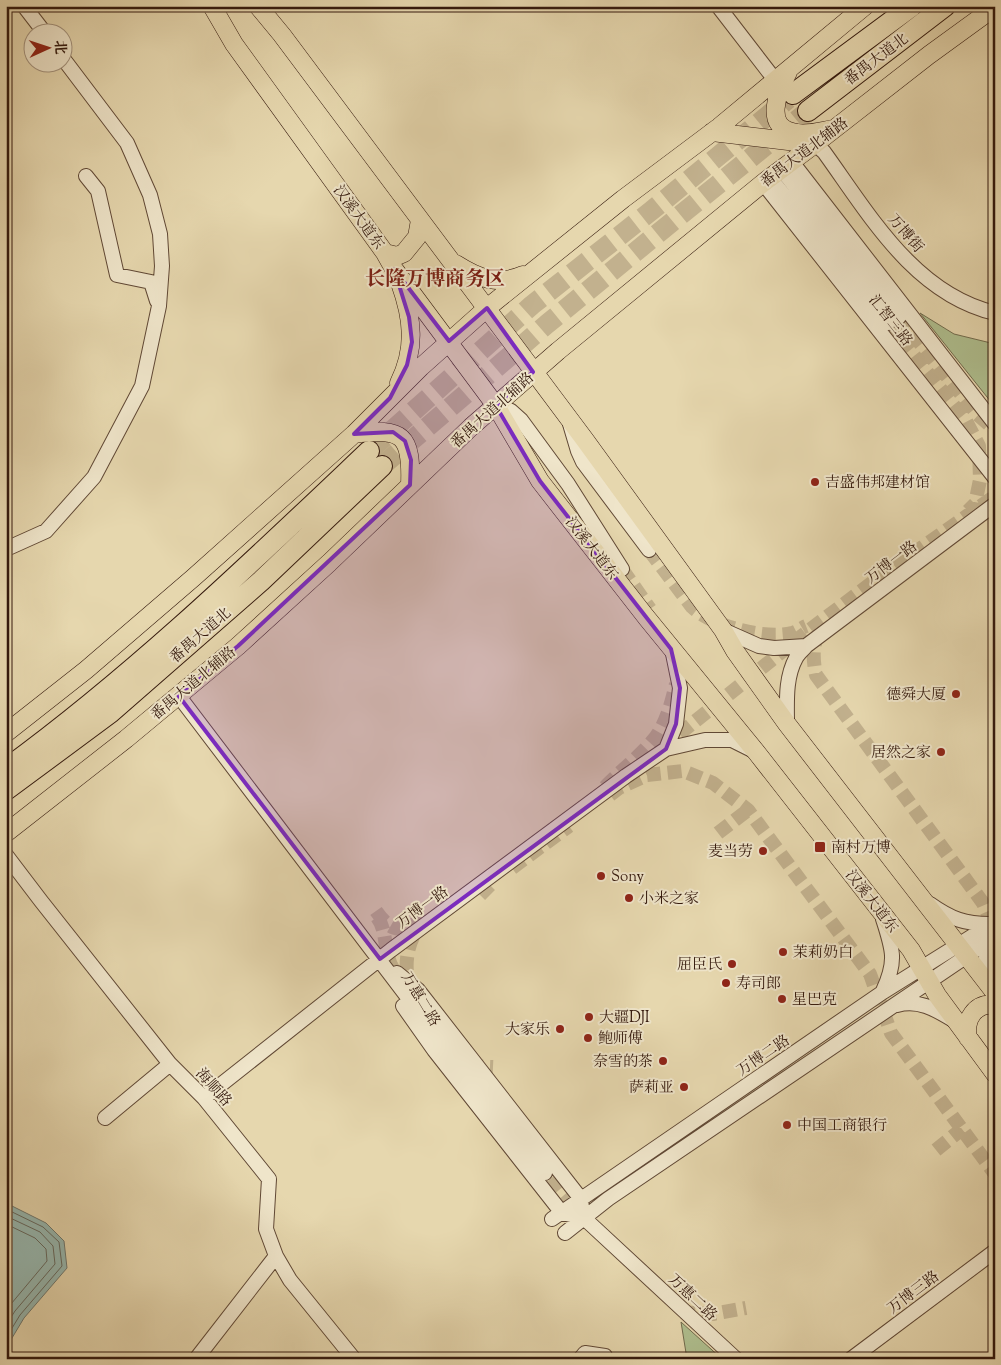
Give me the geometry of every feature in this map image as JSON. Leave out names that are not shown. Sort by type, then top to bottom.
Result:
[{"type":"highway","name":"番禺大道北","points":[[793,94],[912,6]]},
{"type":"highway","name":"番禺大道北","points":[[808,111],[945,6]]},
{"type":"highway","name":"番禺大道北","points":[[6,769],[45,741],[163,642],[253,561],[369,451]]},
{"type":"highway","name":"番禺大道北","points":[[6,790],[117,707],[260,581],[382,466]]},
{"type":"main road","points":[[200,6],[234,44]]},
{"type":"main road","name":"汉溪大道东","points":[[212,6],[234,44],[385,253],[394,269],[496,406],[540,480],[882,913],[910,950],[955,1020],[995,1074]]},
{"type":"main road","points":[[258,6],[282,35]]},
{"type":"main road","points":[[262,6],[569,418],[723,630],[735,651],[787,724],[991,988]]},
{"type":"main road","points":[[6,733],[94,664],[354,434],[449,341],[486,308],[623,199],[712,132],[865,6]]},
{"type":"main road","name":"番禺大道北辅路","points":[[6,833],[238,646],[533,372],[776,173],[929,55],[995,7]]},
{"type":"main road","points":[[791,67],[781,85],[775,106],[775,114],[782,126],[795,133],[804,134],[835,128]]},
{"type":"main road","points":[[712,132],[816,144]]},
{"type":"main road","points":[[385,253],[397,256],[404,253],[418,237],[420,220]]},
{"type":"main road","points":[[449,258],[475,274],[490,280],[503,281],[533,271]]},
{"type":"main road","points":[[390,398],[407,366],[412,342],[404,294],[394,269]]},
{"type":"main road","points":[[354,434],[377,430],[393,432],[404,441],[411,460],[410,485]]},
{"type":"main road","points":[[968,1038],[967,1024],[970,1016],[982,1005],[995,1005]]},
{"type":"street","points":[[24,6],[36,22]]},
{"type":"street","points":[[718,6],[775,80]]},
{"type":"street","points":[[6,549],[46,531],[94,477],[142,386],[159,306],[162,266],[160,234],[150,195],[127,143],[72,70]]},
{"type":"street","name":"万博街","points":[[816,144],[824,152],[878,226],[918,271],[950,296],[964,303],[995,313]]},
{"type":"street","points":[[776,173],[894,320]]},
{"type":"street","name":"汇智三路","points":[[776,173],[995,424]]},
{"type":"street","name":"汇智三路","points":[[776,173],[995,478]]},
{"type":"street","points":[[86,176],[98,191],[117,275],[150,282],[159,306]]},
{"type":"street","points":[[496,406],[511,411],[521,420],[577,498],[622,569]]},
{"type":"street","points":[[569,418],[583,462],[649,550]]},
{"type":"street","name":"万博一路","points":[[806,646],[995,504]]},
{"type":"street","points":[[723,630],[759,646],[774,648],[806,646]]},
{"type":"street","points":[[787,724],[786,695],[791,672],[796,658],[806,646]]},
{"type":"street","points":[[666,749],[676,724],[680,688],[671,648]]},
{"type":"street","name":"万惠二路","points":[[178,696],[383,963],[393,989],[434,1050],[557,1216]]},
{"type":"street","points":[[666,749],[705,740],[732,740],[757,753]]},
{"type":"street","name":"万博一路","points":[[204,1098],[626,776],[666,749]]},
{"type":"street","name":"海顺路","points":[[6,855],[170,1064],[204,1098],[269,1178],[266,1229],[276,1256],[290,1280],[354,1359]]},
{"type":"street","points":[[922,898],[953,919],[993,930],[984,965],[991,988]]},
{"type":"street","points":[[882,913],[893,954],[893,967],[882,992]]},
{"type":"street","name":"万博二路","points":[[557,1216],[882,992],[924,974],[993,930]]},
{"type":"street","points":[[383,963],[491,1106],[545,1173]]},
{"type":"street","name":"万惠二路","points":[[383,963],[418,990],[581,1199],[584,1218],[736,1359]]},
{"type":"street","name":"万博二路","points":[[565,1233],[608,1199],[891,1006],[924,974]]},
{"type":"street","points":[[891,1006],[907,1002],[919,1004],[935,1009],[955,1020]]},
{"type":"street","points":[[105,1118],[170,1064]]},
{"type":"street","points":[[557,1216],[584,1218]]},
{"type":"street","name":"万博三路","points":[[851,1359],[995,1251]]},
{"type":"street","points":[[196,1359],[276,1256]]},
{"type":"street","points":[[580,1359],[585,1353],[604,1356],[606,1359]]},
{"type":"highlighted area","points":[[394,269],[449,341],[487,308],[533,372],[496,406],[540,481],[671,649],[680,688],[676,724],[666,749],[380,959],[178,695],[238,646],[410,485],[411,460],[405,441],[393,432],[354,434],[390,398],[407,365],[412,342],[409,317]]},
{"type":"green space","points":[[920,313],[954,334],[995,344],[995,407]]},
{"type":"green space","points":[[681,1322],[722,1359],[687,1359]]},
{"type":"water","points":[[6,1203],[46,1223],[64,1241],[67,1268],[24,1318],[6,1348]]},
{"type":"tunnel","points":[[369,451],[532,305],[788,99]]},
{"type":"tunnel","points":[[382,466],[547,324],[808,111]]},
{"type":"tunnel","points":[[899,317],[978,415],[994,429]]},
{"type":"tunnel","points":[[888,323],[966,421],[979,446],[980,480],[975,504],[968,511]]},
{"type":"tunnel","points":[[663,747],[799,638],[873,582],[995,496]]},
{"type":"tunnel","points":[[649,550],[692,607],[712,620],[739,630],[768,635],[792,633],[806,626]]},
{"type":"tunnel","points":[[622,569],[650,609]]},
{"type":"tunnel","points":[[819,632],[814,653],[816,675],[983,903],[995,931]]},
{"type":"tunnel","points":[[605,787],[655,738],[667,714],[676,684]]},
{"type":"tunnel","points":[[610,795],[619,788],[647,775],[683,771],[713,783],[748,810],[870,974],[891,1033],[995,1174]]},
{"type":"tunnel","points":[[718,833],[748,810]]},
{"type":"tunnel","points":[[512,868],[569,826]]},
{"type":"tunnel","points":[[483,888],[490,895]]},
{"type":"tunnel","points":[[376,911],[386,923],[396,928],[408,927],[422,920]]},
{"type":"tunnel","points":[[377,917],[383,931],[390,962],[399,978]]},
{"type":"tunnel","points":[[411,991],[407,976],[407,960],[410,944],[417,930]]},
{"type":"tunnel","points":[[469,1066],[493,1067]]},
{"type":"tunnel","points":[[936,1150],[962,1129]]},
{"type":"tunnel","points":[[538,1162],[581,1212]]},
{"type":"tunnel","points":[[681,1312],[713,1314],[746,1308]]},
{"type":"place","name":"吉盛伟邦建材馆","points":[[815,482]]},
{"type":"place","name":"德舜大厦","points":[[956,694]]},
{"type":"place","name":"居然之家","points":[[941,752]]},
{"type":"place","name":"南村万博","points":[[820,847]]},
{"type":"place","name":"麦当劳","points":[[763,851]]},
{"type":"place","name":"Sony","points":[[601,876]]},
{"type":"place","name":"小米之家","points":[[629,898]]},
{"type":"place","name":"茉莉奶白","points":[[783,952]]},
{"type":"place","name":"屈臣氏","points":[[732,964]]},
{"type":"place","name":"寿司郎","points":[[726,983]]},
{"type":"place","name":"星巴克","points":[[782,999]]},
{"type":"place","name":"大疆DJI","points":[[589,1017]]},
{"type":"place","name":"大家乐","points":[[560,1029]]},
{"type":"place","name":"鲍师傅","points":[[588,1038]]},
{"type":"place","name":"奈雪的茶","points":[[663,1061]]},
{"type":"place","name":"萨莉亚","points":[[684,1087]]},
{"type":"place","name":"中国工商银行","points":[[787,1125]]},
{"type":"district","name":"长隆万博商务区","points":[[435,278]]}]
